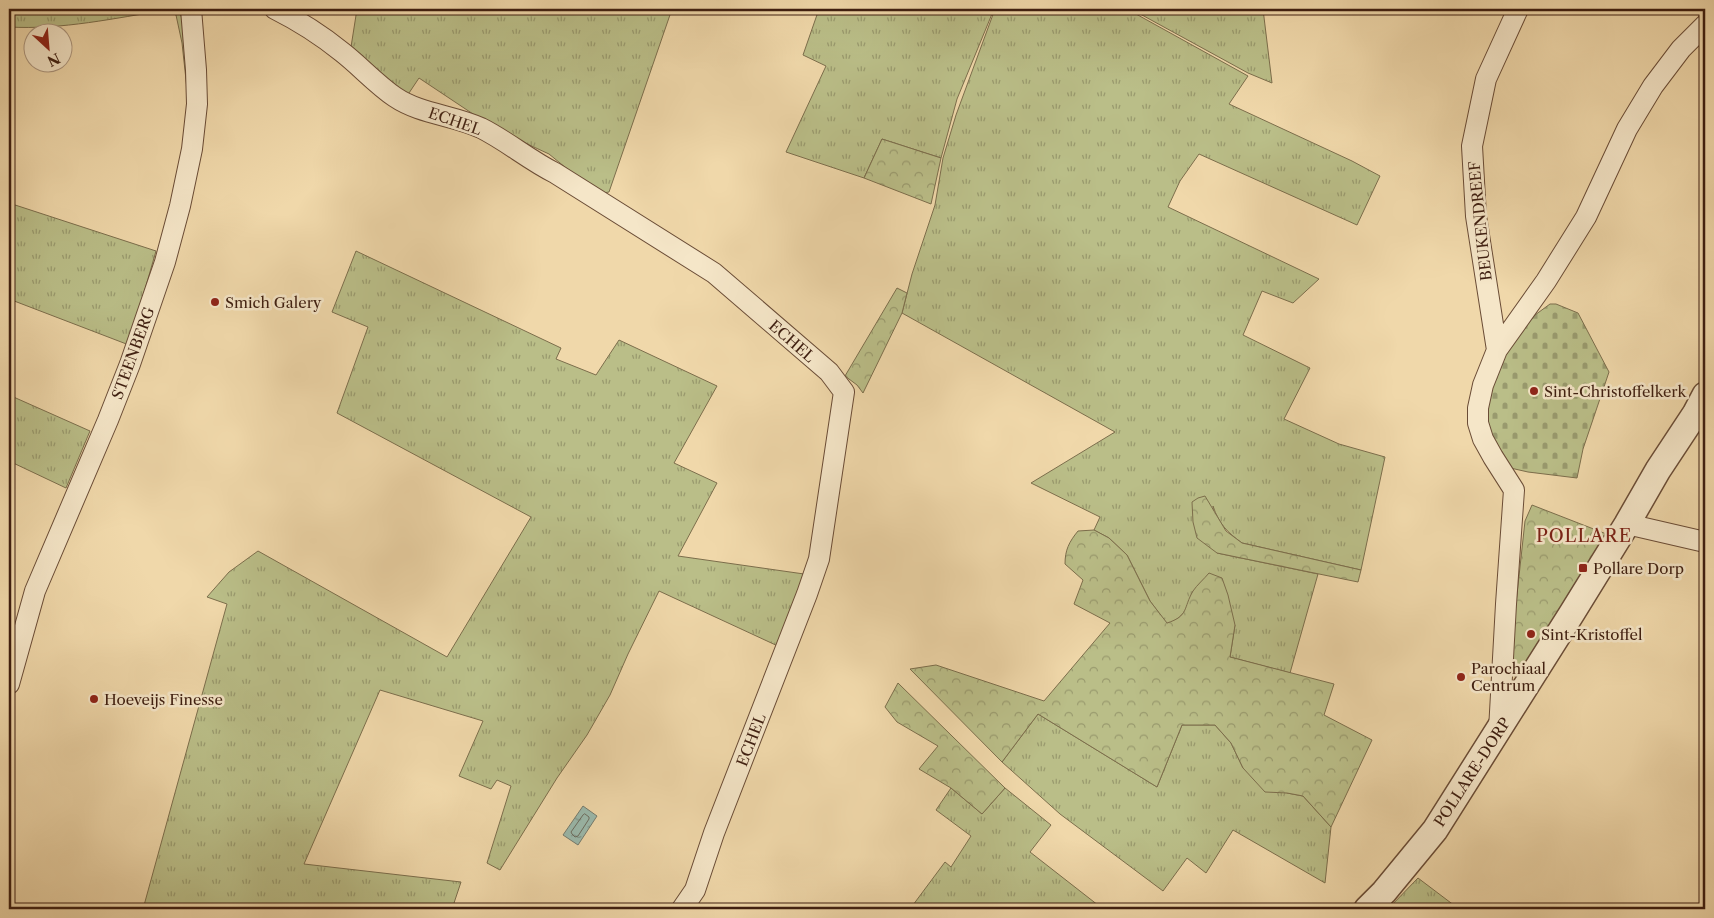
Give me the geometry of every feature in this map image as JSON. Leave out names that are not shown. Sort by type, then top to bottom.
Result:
[{"type":"street","name":"STEENBERG","points":[[9,684],[36,591],[130,364],[165,262],[178,215],[192,149],[198,104],[191,9]]},
{"type":"street","name":"ECHEL","points":[[275,9],[304,24],[395,97],[423,110],[480,128],[520,151],[542,167],[556,173],[714,273],[829,372],[844,392],[819,559],[714,833],[695,890],[682,909]]},
{"type":"street","name":"BEUKENDREEF","points":[[1498,350],[1476,216],[1472,146],[1486,79],[1518,9]]},
{"type":"street","points":[[1499,730],[1514,490],[1493,457],[1478,423],[1478,408],[1483,385],[1498,350],[1546,281],[1586,217],[1627,129],[1653,86],[1680,49],[1705,25]]},
{"type":"street","name":"POLLARE-DORP","points":[[1368,909],[1435,830],[1627,524],[1705,395]]},
{"type":"street","points":[[1627,524],[1705,542]]},
{"type":"green space","points":[[9,9],[176,9],[181,16],[187,36],[187,89],[182,43],[176,15],[167,10],[88,23],[72,25],[72,22],[22,22],[22,27],[9,27]]},
{"type":"green space","points":[[357,9],[672,9],[609,192],[598,194],[549,154],[497,130],[419,78],[407,96],[351,47]]},
{"type":"green space","points":[[819,9],[994,9],[957,99],[941,158],[882,139],[864,178],[786,152],[826,66],[803,55]]},
{"type":"green space","points":[[995,9],[1127,9],[1248,76],[1229,104],[1380,176],[1357,225],[1199,154],[1180,181],[1168,207],[1319,279],[1293,303],[1262,291],[1243,335],[1310,368],[1284,419],[1339,444],[1385,457],[1361,570],[1242,543],[1224,527],[1213,506],[1217,553],[1318,574],[1290,673],[1230,657],[1235,625],[1193,591],[1182,615],[1167,624],[1150,601],[1127,555],[1109,538],[1094,530],[1100,517],[1031,483],[1115,432],[902,313],[912,274],[935,205],[943,158],[956,115]]},
{"type":"green space","points":[[1131,9],[1263,9],[1272,83],[1248,73]]},
{"type":"green space","points":[[882,139],[941,158],[931,204],[864,178]]},
{"type":"green space","points":[[9,203],[156,251],[129,345],[9,299]]},
{"type":"green space","points":[[356,251],[561,348],[556,359],[596,375],[619,340],[717,386],[674,463],[717,483],[678,556],[804,574],[780,647],[659,591],[610,695],[587,735],[557,778],[500,870],[487,863],[511,786],[497,780],[491,789],[459,776],[483,721],[380,690],[304,864],[461,882],[452,909],[143,909],[227,604],[207,597],[229,572],[258,551],[447,657],[531,517],[337,413],[368,327],[332,312]]},
{"type":"green space","points":[[897,288],[907,293],[902,313],[863,393],[857,385],[845,376]]},
{"type":"green space","points":[[1550,304],[1556,304],[1578,313],[1609,372],[1583,449],[1577,478],[1528,472],[1506,467],[1489,437],[1484,404],[1509,346],[1535,315]]},
{"type":"green space","points":[[9,395],[90,431],[66,488],[9,461]]},
{"type":"green space","points":[[1205,496],[1226,531],[1242,543],[1361,570],[1358,582],[1217,553],[1197,538],[1193,522],[1192,502]]},
{"type":"green space","points":[[1532,505],[1609,535],[1519,677],[1516,677],[1511,673],[1514,622],[1525,521]]},
{"type":"green space","points":[[1094,530],[1109,538],[1127,555],[1150,601],[1167,623],[1182,614],[1196,586],[1209,573],[1222,578],[1228,595],[1235,625],[1230,657],[1334,684],[1324,715],[1372,740],[1331,827],[1303,796],[1265,792],[1243,768],[1231,743],[1215,725],[1182,725],[1157,787],[1038,714],[1002,762],[910,669],[936,665],[1044,701],[1110,623],[1074,604],[1083,580],[1065,564],[1068,546],[1078,531]]},
{"type":"green space","points":[[898,683],[1005,788],[982,814],[951,788],[919,769],[938,746],[897,722],[885,707]]},
{"type":"green space","points":[[1038,714],[1157,787],[1182,725],[1215,725],[1231,743],[1243,768],[1287,793],[1303,796],[1331,827],[1325,883],[1233,830],[1206,873],[1187,858],[1163,891],[1060,814],[1002,762]]},
{"type":"green space","points":[[951,788],[982,814],[1005,788],[1051,825],[1030,852],[1103,909],[910,909],[945,862],[951,867],[971,836],[936,810]]},
{"type":"green space","points":[[1418,878],[1459,909],[1388,909]]},
{"type":"water","points":[[583,806],[597,816],[578,845],[563,835]]},
{"type":"place","name":"Smich Galery","points":[[215,302]]},
{"type":"place","name":"Sint-Christoffelkerk","points":[[1534,391]]},
{"type":"place","name":"Pollare Dorp","points":[[1583,568]]},
{"type":"place","name":"Sint-Kristoffel","points":[[1531,634]]},
{"type":"place","name":"Parochiaal Centrum","points":[[1461,677]]},
{"type":"place","name":"Hoeveijs Finesse","points":[[94,699]]},
{"type":"district","name":"POLLARE","points":[[1584,536]]}]
